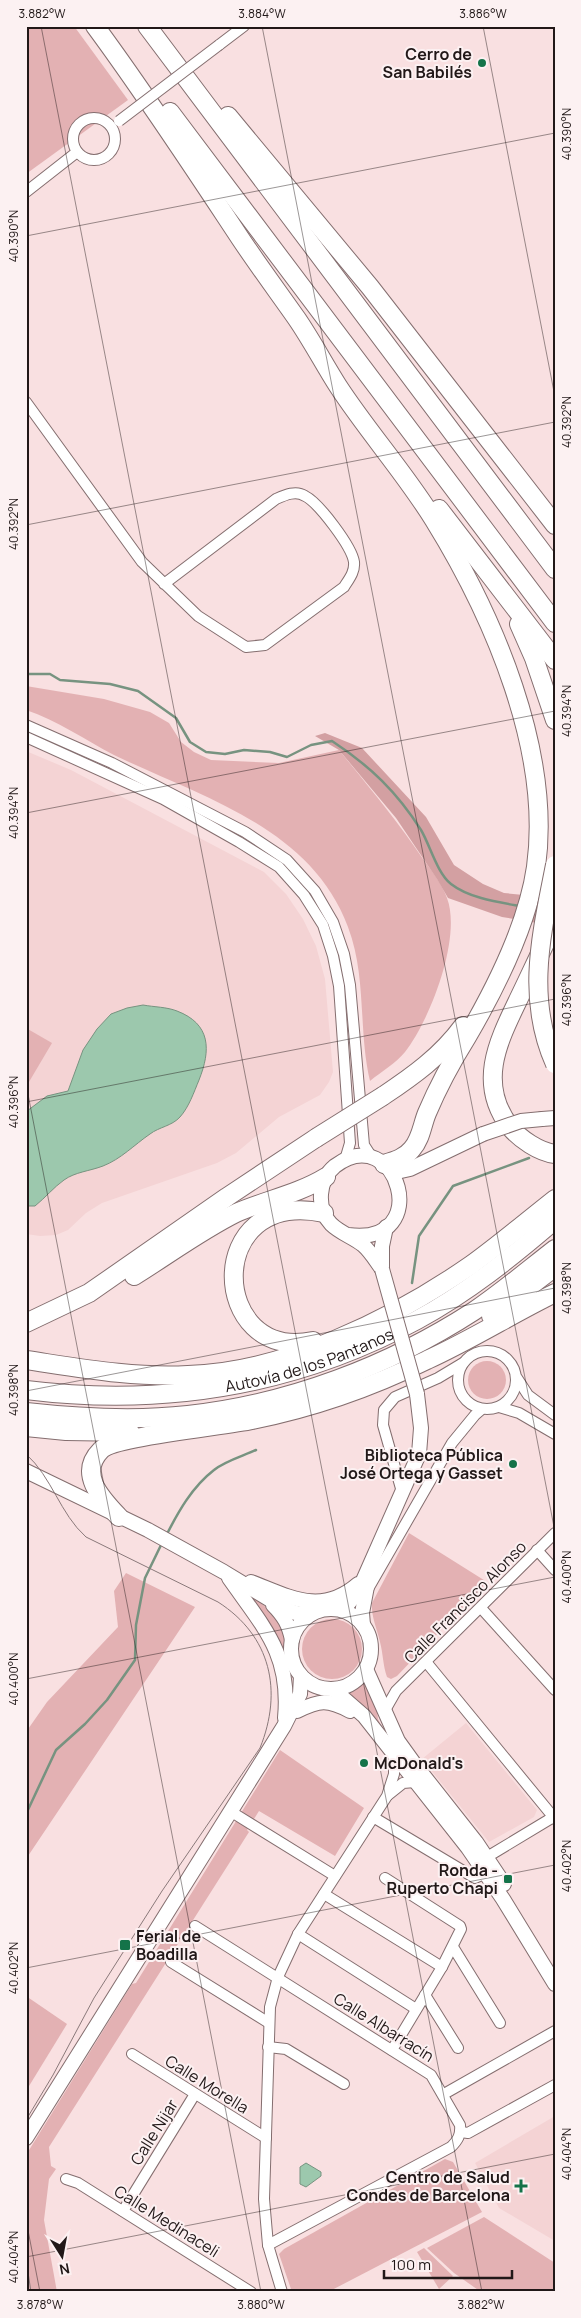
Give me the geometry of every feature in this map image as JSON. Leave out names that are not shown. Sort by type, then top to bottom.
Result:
[{"type":"highway","points":[[95,26],[141,89],[310,340],[340,388],[411,485],[434,521],[467,578],[506,666],[522,712],[538,789],[539,820],[536,867],[519,927],[493,993],[456,1056],[426,1114],[418,1140],[410,1152],[399,1160],[382,1164]]},
{"type":"highway","points":[[105,26],[555,623]]},
{"type":"highway","points":[[147,26],[555,569]]},
{"type":"highway","points":[[153,26],[370,287],[555,527]]},
{"type":"highway","points":[[310,340],[494,583],[555,660]]},
{"type":"highway","points":[[494,583],[520,626],[534,658],[555,720]]},
{"type":"highway","points":[[555,864],[540,940],[538,976],[544,1035],[555,1064]]},
{"type":"highway","points":[[555,923],[499,1041],[493,1069],[493,1092],[501,1115],[517,1136],[534,1146],[555,1154]]},
{"type":"highway","points":[[26,1324],[89,1293],[227,1197],[426,1067],[453,1040],[501,970]]},
{"type":"highway","points":[[26,1324],[68,1312],[110,1290],[198,1234],[237,1213],[308,1188],[326,1177]]},
{"type":"highway","points":[[26,1360],[131,1375],[190,1375],[241,1368],[291,1355],[324,1344],[396,1310],[439,1286],[473,1263],[555,1199]]},
{"type":"highway","points":[[324,1213],[299,1210],[285,1212],[265,1220],[249,1232],[235,1258],[232,1272],[235,1294],[242,1311],[250,1323],[264,1336],[288,1343],[306,1343],[343,1335]]},
{"type":"highway","name":"Autovía de los Pantanos","points":[[26,1390],[74,1396],[143,1396],[254,1382],[313,1365],[359,1348],[417,1320],[460,1294],[504,1262],[555,1220]]},
{"type":"highway","name":"Autovía de los Pantanos","points":[[26,1412],[69,1417],[106,1418],[189,1415],[258,1403],[323,1385],[428,1338],[459,1320],[482,1305],[555,1249]]},
{"type":"highway","points":[[401,1371],[496,1313],[555,1267]]},
{"type":"highway","points":[[119,1517],[98,1495],[92,1483],[91,1472],[94,1459],[105,1446],[118,1441],[236,1424],[293,1411],[353,1392],[426,1361],[555,1293]]},
{"type":"highway","points":[[26,1427],[66,1431],[180,1432]]},
{"type":"street","points":[[115,124],[244,26]]},
{"type":"street","points":[[97,117],[115,124],[115,140],[109,154],[94,160],[84,158],[77,152],[73,145],[72,136],[75,128],[83,120],[97,117]]},
{"type":"street","points":[[26,192],[77,152]]},
{"type":"street","points":[[26,402],[142,562],[164,584],[198,616],[246,647],[255,648],[265,645],[344,587],[353,574],[354,561],[346,544],[315,503],[304,494],[288,493],[276,499],[164,584]]},
{"type":"street","points":[[26,725],[112,764],[245,832],[288,860],[315,891],[333,922],[344,954],[350,985],[364,1145],[397,1180],[400,1192],[400,1205],[395,1217],[386,1227],[375,1234],[362,1237],[348,1235]]},
{"type":"street","points":[[26,737],[162,799],[239,842],[279,867],[304,895],[323,925],[333,956],[339,986],[350,1135],[350,1143],[345,1160]]},
{"type":"street","points":[[382,1269],[370,1252],[330,1223],[324,1213],[321,1202],[321,1189],[326,1177],[334,1167],[345,1160],[363,1157],[401,1171],[426,1162],[482,1134],[521,1121],[548,1119]]},
{"type":"street","points":[[400,1192],[414,1171],[426,1162]]},
{"type":"street","points":[[26,1471],[148,1530],[224,1572],[270,1601],[296,1613],[311,1614],[337,1609],[348,1604],[354,1598],[374,1559],[403,1496],[420,1454],[422,1441],[417,1394],[382,1269],[382,1246],[386,1227]]},
{"type":"street","points":[[403,1496],[383,1425],[384,1410],[395,1397],[438,1378],[464,1363],[476,1353],[492,1351],[500,1353],[512,1364],[517,1378],[528,1395],[555,1415]]},
{"type":"street","points":[[464,1363],[458,1376],[460,1391],[469,1403],[482,1409],[499,1407],[519,1413],[555,1434]]},
{"type":"street","points":[[499,1407],[510,1400],[514,1394],[517,1378]]},
{"type":"street","points":[[365,1595],[452,1442],[482,1409]]},
{"type":"street","name":"Calle Francisco Alonso","points":[[384,1712],[396,1692],[427,1663],[555,1532]]},
{"type":"street","points":[[537,1550],[555,1570]]},
{"type":"street","points":[[284,1726],[298,1711],[327,1689],[352,1684],[366,1669],[372,1651],[362,1613],[374,1559]]},
{"type":"street","points":[[224,1572],[308,1602],[324,1602],[338,1598],[363,1579]]},
{"type":"street","points":[[224,1572],[266,1630],[279,1654],[287,1693],[284,1726]]},
{"type":"street","points":[[270,1601],[284,1617],[290,1629],[292,1659],[301,1676],[314,1686],[327,1689],[364,1716],[486,1873],[555,1984]]},
{"type":"street","points":[[481,1608],[555,1690]]},
{"type":"street","points":[[337,1609],[352,1615],[364,1625]]},
{"type":"street","points":[[292,1640],[296,1630],[311,1614]]},
{"type":"street","points":[[427,1663],[554,1817],[487,1857]]},
{"type":"street","points":[[366,1669],[384,1712],[409,1758],[452,1809],[487,1857],[555,1966]]},
{"type":"street","points":[[26,2138],[284,1726],[300,1694],[301,1676]]},
{"type":"street","points":[[377,1695],[385,1696],[396,1692]]},
{"type":"street","points":[[298,1711],[315,1703],[332,1702],[351,1712],[374,1729]]},
{"type":"street","points":[[282,2292],[268,2245],[264,2199],[270,2007],[278,1978],[298,1934],[387,1796],[397,1787],[402,1775],[398,1761]]},
{"type":"street","points":[[387,1796],[398,1761]]},
{"type":"street","points":[[397,1787],[415,1782]]},
{"type":"street","points":[[230,1811],[335,1876]]},
{"type":"street","points":[[373,1817],[475,1878],[486,1873]]},
{"type":"street","points":[[385,1878],[460,1926],[461,1929],[442,1967],[392,2050]]},
{"type":"street","points":[[324,1894],[442,1967]]},
{"type":"street","name":"Calle Albarracín","points":[[195,1926],[431,2075],[444,2094],[460,2125],[461,2132]]},
{"type":"street","points":[[298,1934],[416,2010]]},
{"type":"street","points":[[453,1947],[500,2023]]},
{"type":"street","points":[[171,1962],[269,2023]]},
{"type":"street","points":[[425,1995],[458,2048]]},
{"type":"street","points":[[444,2094],[555,2032]]},
{"type":"street","points":[[268,2047],[286,2049],[344,2084]]},
{"type":"street","name":"Calle Morella","points":[[132,2054],[266,2138]]},
{"type":"street","points":[[268,2245],[451,2147],[457,2141],[461,2132],[468,2133],[555,2085]]},
{"type":"street","name":"Calle Nijar","points":[[123,2210],[195,2094]]},
{"type":"street","name":"Calle Medinaceli","points":[[66,2179],[123,2210],[251,2292]]},
{"type":"shaded area","points":[[26,26],[74,26],[128,100],[26,174]]},
{"type":"shaded area","points":[[26,686],[104,699],[150,712],[169,723],[181,742],[194,752],[211,760],[279,763],[339,750],[393,817],[437,878],[447,898],[451,915],[447,956],[441,978],[424,1020],[405,1052],[393,1064],[370,1081],[366,1062],[358,965],[354,946],[348,927],[331,893],[308,864],[281,840],[250,819],[114,755],[60,725],[26,710]]},
{"type":"shaded area","points":[[325,733],[362,748],[426,817],[454,865],[483,884],[504,893],[555,898],[555,926],[502,917],[448,898],[396,818],[339,750],[315,736]]},
{"type":"shaded area","points":[[26,751],[71,770],[264,872],[286,894],[303,919],[316,946],[325,979],[333,1072],[320,1095],[279,1117],[236,1153],[217,1163],[102,1203],[86,1213],[68,1230],[56,1235],[40,1236],[26,1234]]},
{"type":"shaded area","points":[[143,1005],[177,1011],[188,1016],[202,1031],[206,1048],[203,1069],[186,1109],[177,1120],[154,1132],[116,1160],[68,1177],[35,1206],[26,1206],[27,1111],[47,1096],[68,1091],[83,1050],[97,1029],[111,1014]]},
{"type":"shaded area","points":[[26,1028],[52,1043],[26,1087]]},
{"type":"shaded area","points":[[487,1361],[500,1367],[506,1380],[500,1393],[487,1399],[474,1393],[468,1380],[474,1367]]},
{"type":"shaded area","points":[[409,1533],[487,1582],[397,1676],[391,1679],[387,1677],[386,1673],[373,1618],[372,1603]]},
{"type":"shaded area","points":[[126,1573],[195,1607],[26,1859],[26,1732],[47,1702],[118,1627],[114,1591]]},
{"type":"shaded area","points":[[239,1587],[266,1607],[279,1622],[283,1631],[286,1654],[270,1627]]},
{"type":"shaded area","points":[[332,1619],[349,1624],[357,1632],[362,1649],[357,1666],[349,1674],[332,1679],[315,1674],[307,1666],[302,1649],[307,1632],[315,1624]]},
{"type":"shaded area","points":[[365,1679],[384,1732],[342,1693],[355,1688]]},
{"type":"shaded area","points":[[466,1723],[537,1810],[534,1817],[489,1842],[422,1759]]},
{"type":"shaded area","points":[[280,1750],[364,1808],[335,1856],[259,1811],[247,1830],[249,1832],[49,2147],[51,2166],[56,2169],[49,2179],[44,2220],[57,2292],[26,2292],[26,2155],[132,1984],[136,1983]]},
{"type":"shaded area","points":[[26,1996],[67,2024],[26,2091]]},
{"type":"shaded area","name":"Centro de Salud Condes de Barcelona","points":[[555,2116],[555,2241],[499,2208],[475,2163]]},
{"type":"shaded area","points":[[445,2159],[453,2162],[482,2212],[328,2292],[292,2292],[279,2254],[284,2249]]},
{"type":"shaded area","points":[[306,2163],[321,2172],[321,2176],[306,2187],[300,2184],[300,2167]]},
{"type":"shaded area","points":[[484,2217],[555,2263],[555,2292],[481,2292],[454,2273],[427,2248]]},
{"type":"shaded area","points":[[424,2248],[453,2276],[439,2289],[417,2252]]},
{"type":"waterway","points":[[26,674],[50,674],[60,680],[110,684],[138,691],[176,718],[190,742],[206,752],[225,754],[244,750],[270,752],[287,757],[311,745],[332,741],[371,770],[412,816],[442,873],[451,884],[475,896],[520,906]]},
{"type":"waterway","points":[[412,1283],[419,1236],[453,1186],[529,1158]]},
{"type":"waterway","points":[[166,1536],[186,1500],[206,1477],[223,1464],[256,1450]]},
{"type":"waterway","points":[[26,1814],[56,1750],[85,1724],[107,1700],[135,1660],[136,1625],[145,1578],[162,1543]]},
{"type":"tram line","points":[[26,1454],[43,1473],[69,1518],[86,1537],[218,1602],[236,1616],[250,1631],[261,1648],[268,1666],[271,1686],[271,1706],[260,1748],[162,1891],[94,1998],[53,2075],[26,2120]]},
{"type":"tram line","points":[[26,2259],[31,2292]]},
{"type":"place","name":"Cerro de San Babilés","points":[[482,63]]},
{"type":"place","name":"Biblioteca Pública José Ortega y Gasset","points":[[513,1464]]},
{"type":"place","name":"McDonald's","points":[[364,1763]]},
{"type":"place","name":"Ronda - Ruperto Chapi","points":[[508,1879]]},
{"type":"place","name":"Ferial de Boadilla","points":[[125,1945]]},
{"type":"place","name":"Centro de Salud Condes de Barcelona","points":[[521,2186]]}]
